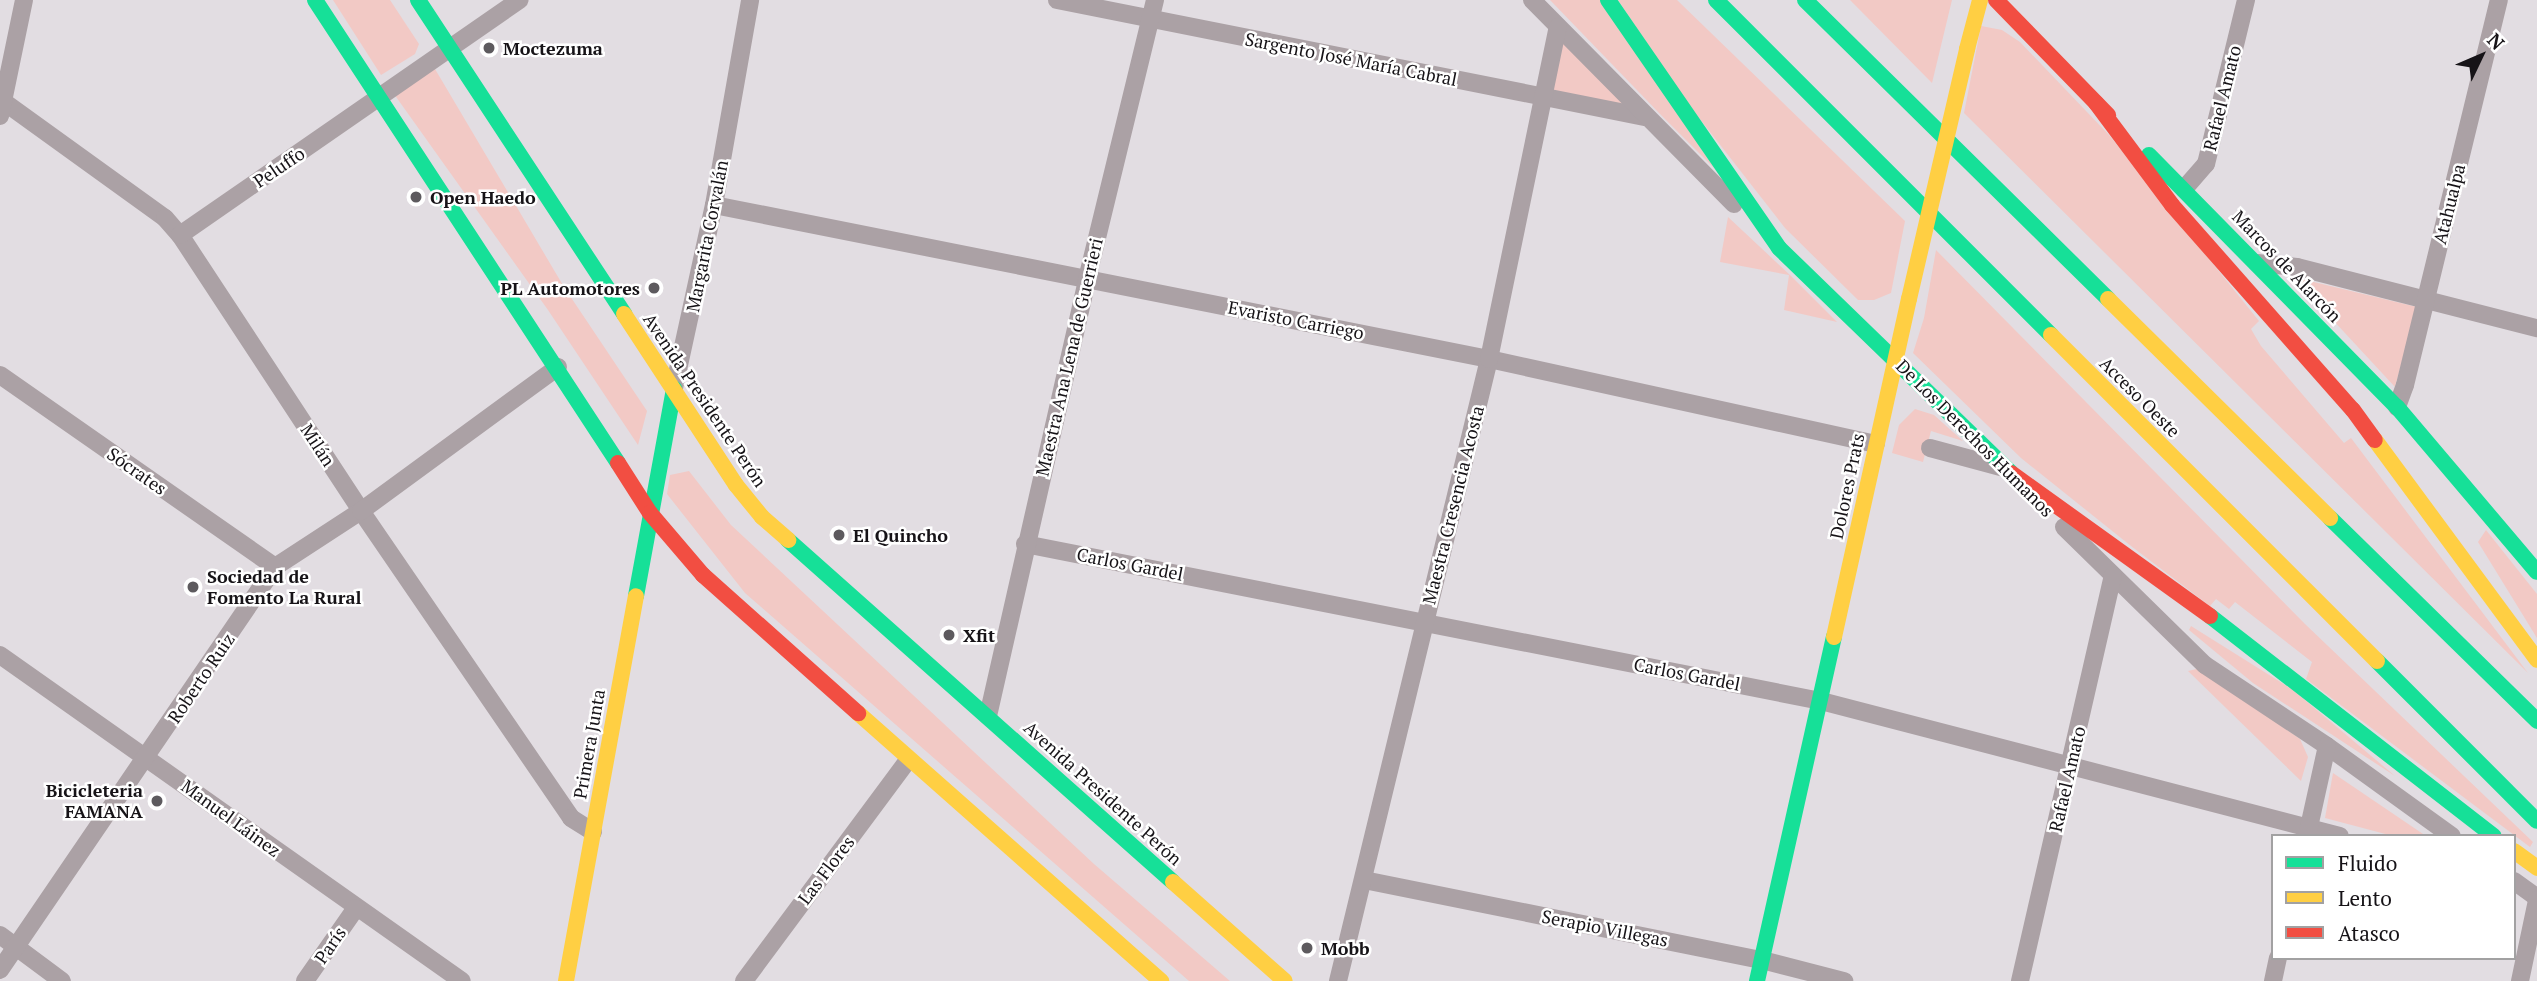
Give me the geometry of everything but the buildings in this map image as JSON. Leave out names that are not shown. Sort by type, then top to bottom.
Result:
[{"type":"main road","points":[[314,0],[558,367],[650,513],[727,599],[1161,981]]},
{"type":"main road","name":"Avenida Presidente Perón","points":[[418,0],[736,485],[762,517],[1285,981]]},
{"type":"main road","points":[[1608,0],[1779,248]]},
{"type":"main road","name":"Acceso Oeste","points":[[1716,0],[2537,821]]},
{"type":"main road","points":[[1805,0],[2537,720]]},
{"type":"main road","name":"Dolores Prats","points":[[1757,981],[1821,701],[1875,444],[1980,0]]},
{"type":"main road","name":"Marcos de Alarcón","points":[[1996,0],[2398,407],[2537,572]]},
{"type":"main road","points":[[2096,103],[2172,205],[2353,410],[2537,660]]},
{"type":"main road","name":"De Los Derechos Humanos","points":[[1779,248],[2008,470]]},
{"type":"main road","name":"Margarita Corvalán","points":[[650,513],[674,388]]},
{"type":"main road","points":[[2008,470],[2228,629],[2491,834]]},
{"type":"main road","name":"Primera Junta","points":[[567,980],[650,513]]},
{"type":"main road","points":[[2516,852],[2537,868]]},
{"type":"street","points":[[1,105],[24,0]]},
{"type":"street","points":[[448,47],[520,0]]},
{"type":"street","name":"Margarita Corvalán","points":[[674,388],[714,205],[750,0]]},
{"type":"street","name":"Sargento José María Cabral","points":[[1057,0],[1645,117]]},
{"type":"street","name":"Maestra Ana Lena de Guerrieri","points":[[988,716],[1087,279],[1155,0]]},
{"type":"street","name":"De Los Derechos Humanos","points":[[1532,0],[1645,117],[1779,248]]},
{"type":"street","name":"Rafael Amato","points":[[2184,189],[2207,164],[2246,0]]},
{"type":"street","name":"Atahualpa","points":[[2398,407],[2499,0]]},
{"type":"street","name":"Maestra Cresencia Acosta","points":[[1338,981],[1489,359],[1558,27]]},
{"type":"street","name":"Peluffo","points":[[180,235],[379,99],[448,47]]},
{"type":"street","name":"Milán","points":[[1,105],[165,218],[180,235],[361,511],[570,818],[593,832]]},
{"type":"street","name":"Evaristo Carriego","points":[[714,205],[1489,359],[1875,444]]},
{"type":"street","points":[[2257,263],[2297,267],[2537,328]]},
{"type":"street","name":"Roberto Ruiz","points":[[0,970],[148,758],[275,567],[361,511],[558,367]]},
{"type":"street","name":"Sócrates","points":[[0,375],[275,567]]},
{"type":"street","points":[[1930,449],[2008,470]]},
{"type":"street","name":"De Los Derechos Humanos","points":[[2008,470],[2205,665],[2327,746],[2449,834]]},
{"type":"street","name":"Carlos Gardel","points":[[1026,544],[1821,701],[2071,766],[2308,832]]},
{"type":"street","name":"Rafael Amato","points":[[2020,981],[2113,576]]},
{"type":"street","name":"Manuel Láinez","points":[[0,655],[462,981]]},
{"type":"street","points":[[2308,832],[2327,746]]},
{"type":"street","name":"Las Flores","points":[[744,981],[908,760]]},
{"type":"street","name":"Serapio Villegas","points":[[1364,880],[1762,960],[1844,981]]},
{"type":"street","points":[[2516,883],[2537,899],[2520,981]]},
{"type":"street","name":"París","points":[[304,981],[356,908]]},
{"type":"street","points":[[0,935],[62,981]]},
{"type":"street","points":[[2273,981],[2278,960]]},
{"type":"shaded area","points":[[333,0],[390,0],[419,44],[415,54],[381,75]]},
{"type":"shaded area","points":[[1550,0],[1601,0],[1715,169],[1661,115]]},
{"type":"shaded area","points":[[1618,0],[1677,0],[1905,221],[1891,293],[1874,300],[1858,300],[1785,228],[1685,100]]},
{"type":"shaded area","points":[[1850,0],[1952,0],[1932,83]]},
{"type":"shaded area","points":[[1981,26],[2002,30],[2020,42],[2109,135],[2259,321],[2251,329],[2261,346],[2344,443],[2351,438],[2528,673],[1964,113]]},
{"type":"shaded area","points":[[1560,38],[1626,106],[1551,92]]},
{"type":"shaded area","points":[[435,69],[564,287],[647,411],[638,445],[548,310],[394,94]]},
{"type":"shaded area","points":[[1728,217],[1790,275],[1837,322],[1784,310],[1789,275],[1720,262]]},
{"type":"shaded area","points":[[1936,250],[2305,624],[2533,842],[2530,847],[2306,679],[2312,662],[2235,602],[2229,609],[2216,599],[2210,606],[2021,458],[1913,353],[1924,318]]},
{"type":"shaded area","points":[[2293,277],[2417,307],[2395,387]]},
{"type":"shaded area","points":[[1915,409],[1934,415],[1963,441],[1931,431],[1923,462],[1892,453],[1899,425]]},
{"type":"shaded area","points":[[689,471],[731,525],[1094,864],[1230,981],[1189,981],[745,593],[667,494],[670,475]]},
{"type":"shaded area","points":[[2486,530],[2537,594],[2537,638],[2478,542]]},
{"type":"shaded area","points":[[2191,626],[2293,690],[2395,776],[2253,683],[2189,630]]},
{"type":"shaded area","points":[[2201,668],[2300,739],[2308,757],[2301,781],[2188,671]]},
{"type":"shaded area","points":[[2333,773],[2423,834],[2385,834],[2325,818]]},
{"type":"traffic: fast","points":[[315,0],[618,463]]},
{"type":"traffic: fast","points":[[418,0],[624,314]]},
{"type":"traffic: fast","points":[[1608,0],[1779,248]]},
{"type":"traffic: fast","points":[[1716,0],[2051,335]]},
{"type":"traffic: fast","points":[[1805,0],[2108,299]]},
{"type":"traffic: fast","points":[[2149,155],[2397,407],[2537,572]]},
{"type":"traffic: fast","points":[[1779,248],[2011,473]]},
{"type":"traffic: fast","points":[[636,596],[674,388]]},
{"type":"traffic: fast","points":[[2330,518],[2537,721]]},
{"type":"traffic: fast","points":[[788,540],[1173,882]]},
{"type":"traffic: fast","points":[[2210,616],[2491,834]]},
{"type":"traffic: fast","points":[[1757,981],[1834,637]]},
{"type":"traffic: fast","points":[[2377,661],[2537,821]]},
{"type":"traffic: slow","points":[[1967,49],[1980,0]]},
{"type":"traffic: slow","points":[[1909,299],[1967,49]]},
{"type":"traffic: slow","points":[[1834,637],[1909,299]]},
{"type":"traffic: slow","points":[[2108,299],[2330,518]]},
{"type":"traffic: slow","points":[[624,314],[736,485],[762,517],[788,540]]},
{"type":"traffic: slow","points":[[2051,335],[2377,661]]},
{"type":"traffic: slow","points":[[2375,440],[2537,660]]},
{"type":"traffic: slow","points":[[566,981],[636,596]]},
{"type":"traffic: slow","points":[[858,713],[1161,981]]},
{"type":"traffic: slow","points":[[2516,852],[2537,868]]},
{"type":"traffic: slow","points":[[1173,882],[1285,981]]},
{"type":"traffic: jam","points":[[1996,0],[2108,115]]},
{"type":"traffic: jam","points":[[2096,103],[2172,205],[2353,410],[2375,440]]},
{"type":"traffic: jam","points":[[618,463],[650,513],[703,575],[858,713]]},
{"type":"traffic: jam","points":[[2011,473],[2210,616]]},
{"type":"place","name":"Moctezuma","points":[[489,48]]},
{"type":"place","name":"Open Haedo","points":[[416,197]]},
{"type":"place","name":"PL Automotores","points":[[654,288]]},
{"type":"place","name":"El Quincho","points":[[839,535]]},
{"type":"place","name":"Sociedad de Fomento La Rural","points":[[193,587]]},
{"type":"place","name":"Xfit","points":[[949,635]]},
{"type":"place","name":"Bicicleteria FAMANA","points":[[157,801]]},
{"type":"place","name":"Mobb","points":[[1307,948]]}]
